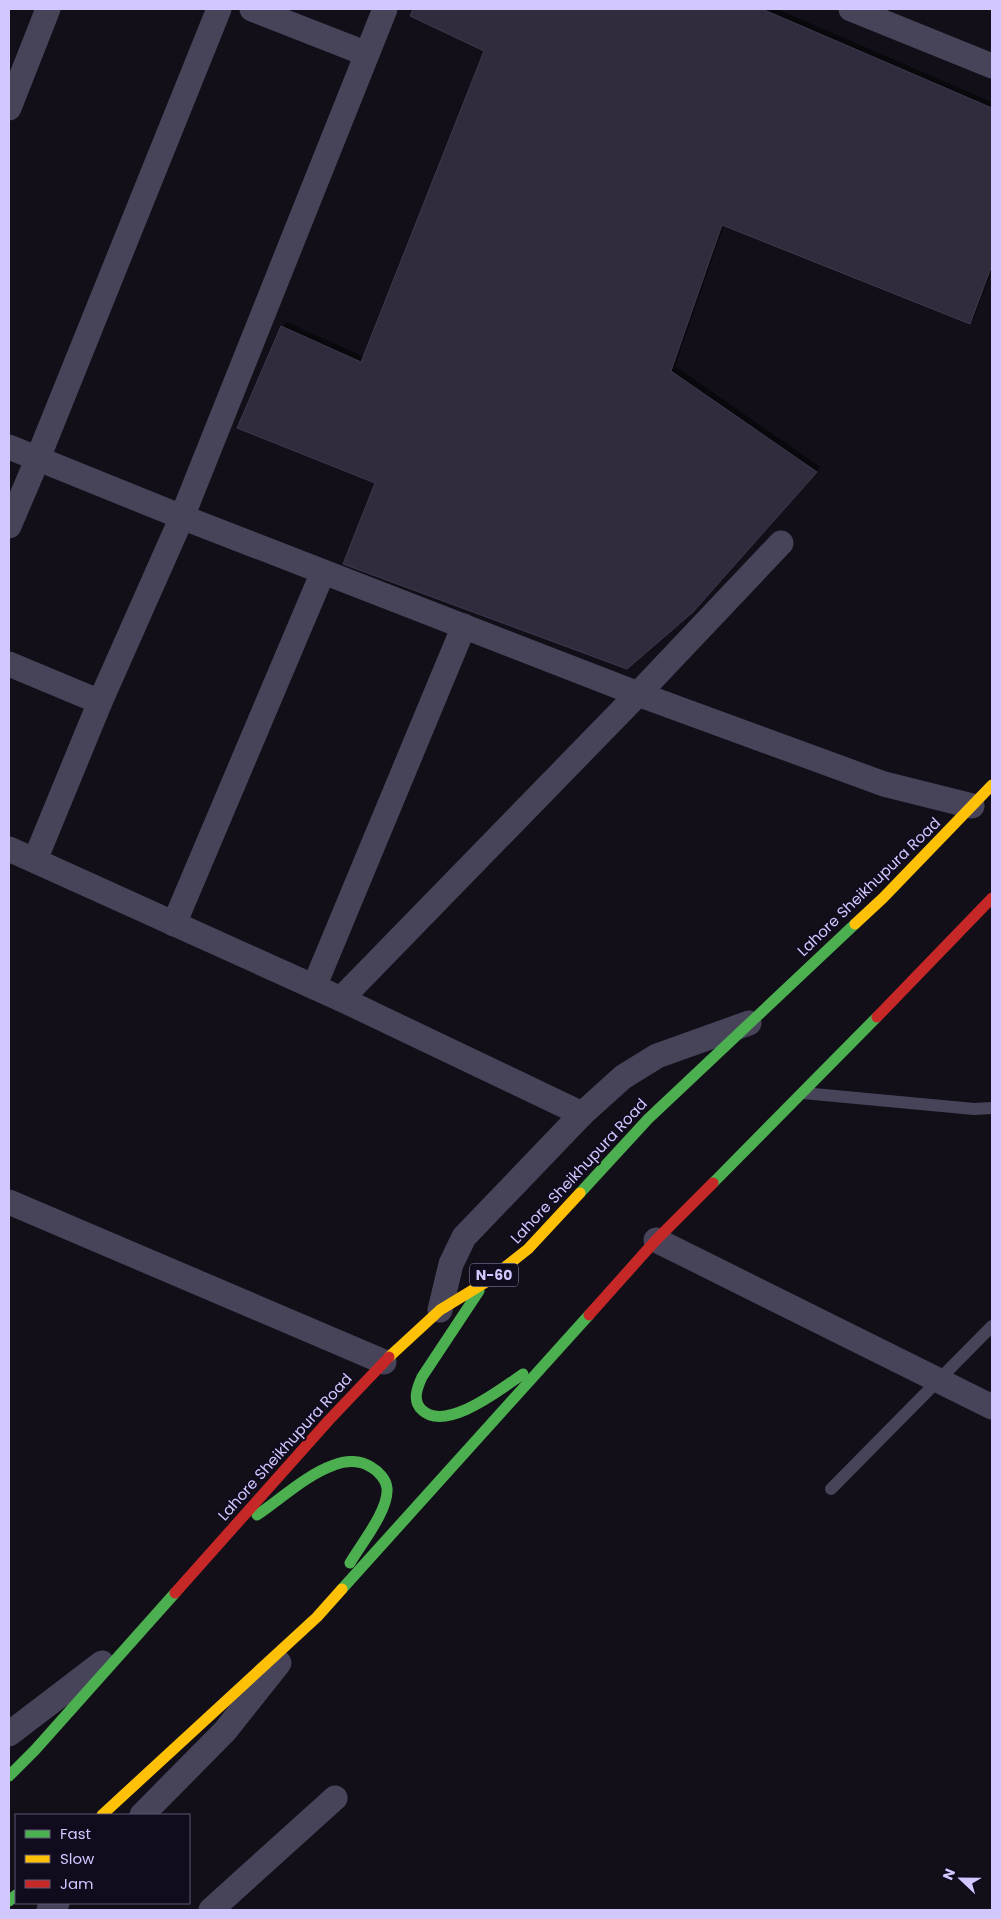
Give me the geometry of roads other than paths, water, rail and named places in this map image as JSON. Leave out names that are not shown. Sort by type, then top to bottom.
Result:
[{"type":"highway","name":"Lahore Sheikhupura Road","points":[[9,1776],[35,1750],[329,1420],[384,1362],[440,1310],[486,1282],[528,1249],[648,1119],[883,898],[992,785]]},
{"type":"highway","points":[[103,1814],[317,1617],[656,1240],[803,1094],[992,898]]},
{"type":"highway","points":[[486,1282],[429,1364],[417,1389],[416,1402],[423,1412],[435,1418],[448,1418],[472,1406],[552,1356]]},
{"type":"highway","points":[[223,1538],[328,1468],[350,1461],[363,1463],[375,1469],[384,1478],[387,1488],[380,1511],[317,1617]]},
{"type":"street","points":[[9,108],[48,9]]},
{"type":"street","points":[[9,526],[219,9]]},
{"type":"street","points":[[252,9],[367,54]]},
{"type":"street","points":[[35,860],[100,702],[182,517],[385,9]]},
{"type":"street","points":[[851,9],[992,66]]},
{"type":"street","points":[[9,447],[182,517],[638,694],[884,784],[972,806]]},
{"type":"street","points":[[341,999],[638,694],[781,543]]},
{"type":"street","points":[[174,924],[323,572]]},
{"type":"street","points":[[314,987],[464,626]]},
{"type":"street","points":[[9,664],[100,702]]},
{"type":"street","points":[[9,849],[341,999],[582,1114]]},
{"type":"street","points":[[440,1310],[451,1264],[464,1238],[582,1114],[623,1077],[657,1056],[750,1023]]},
{"type":"street","points":[[9,1202],[384,1362]]},
{"type":"street","points":[[656,1240],[992,1407]]},
{"type":"street","points":[[143,1814],[224,1731],[317,1617]]},
{"type":"street","points":[[9,1734],[129,1644]]},
{"type":"street","points":[[211,1910],[335,1798]]},
{"type":"lane","points":[[803,1094],[992,1108]]},
{"type":"lane","points":[[831,1490],[992,1326]]}]
